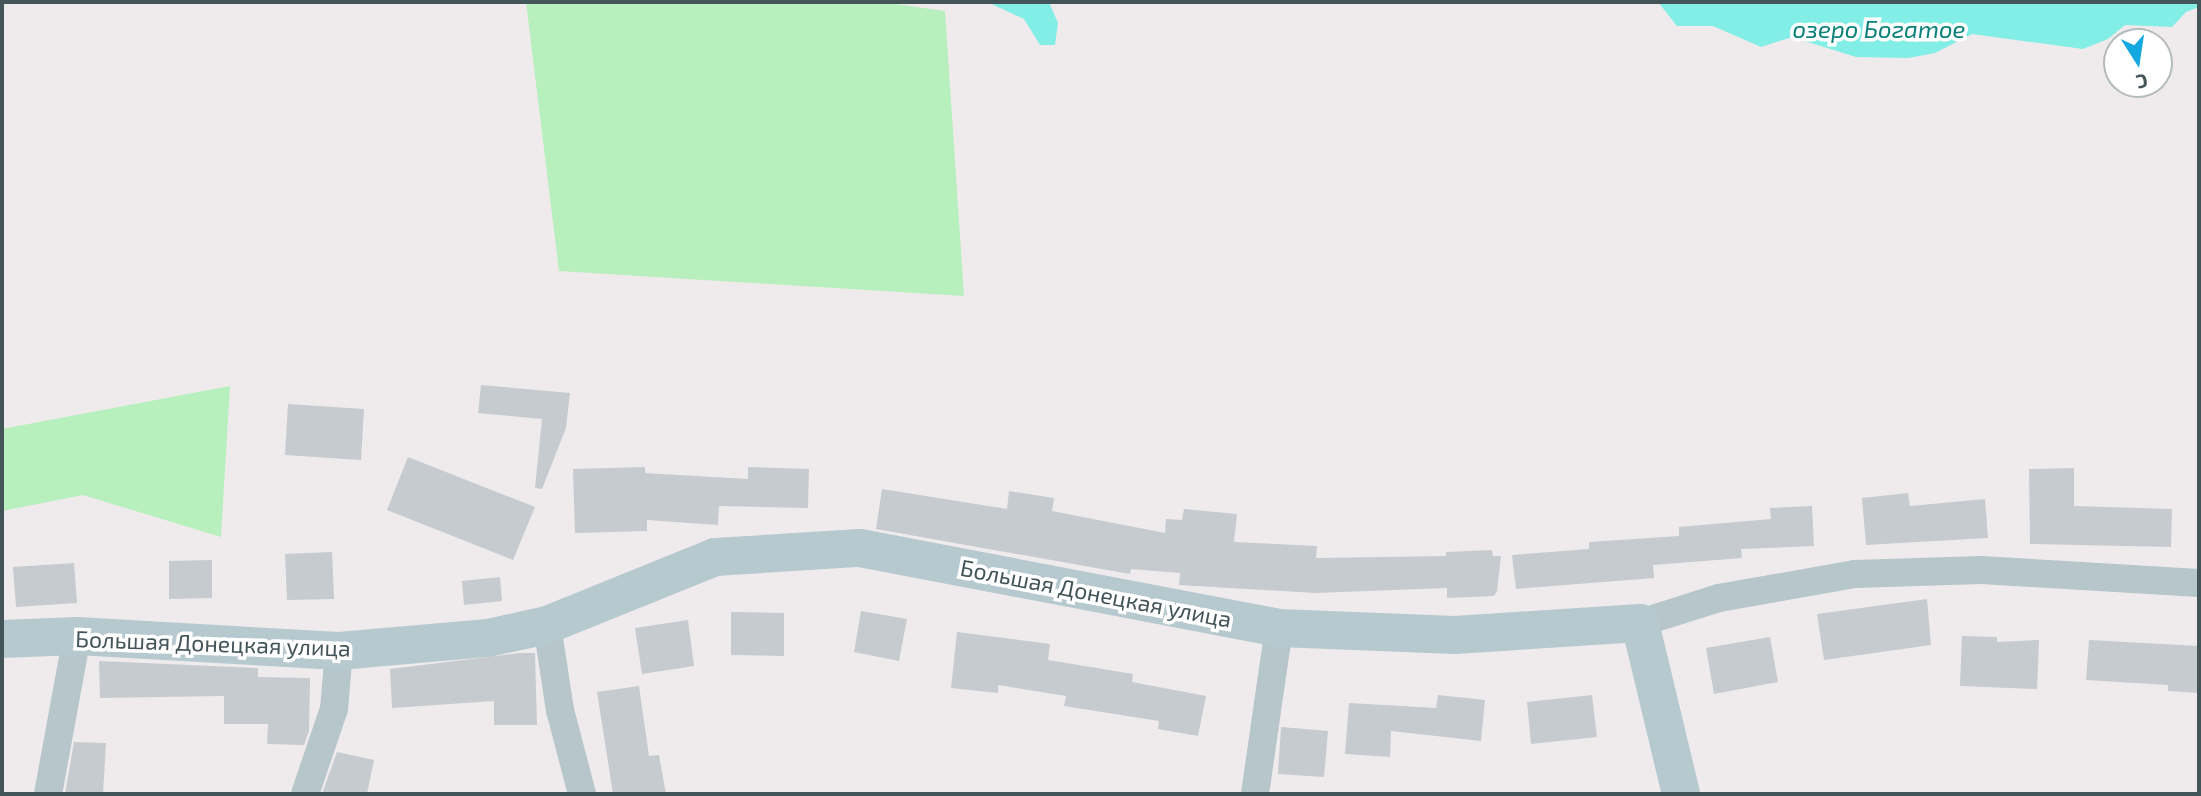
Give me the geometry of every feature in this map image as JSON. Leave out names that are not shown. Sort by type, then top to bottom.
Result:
[{"type":"street","name":"Большая Донецкая улица","points":[[2,639],[76,636],[340,651],[488,638],[547,625],[715,556],[860,548],[1279,628],[1455,635],[1640,624],[1719,598],[1855,574],[1981,570],[2199,583]]},
{"type":"street","points":[[1640,624],[1681,794]]},
{"type":"street","points":[[547,625],[560,710],[582,794]]},
{"type":"street","points":[[1255,794],[1279,628]]},
{"type":"street","points":[[48,794],[76,636]]},
{"type":"street","points":[[305,794],[334,709],[340,651]]},
{"type":"green space","points":[[526,2],[881,2],[945,11],[964,296],[559,271]]},
{"type":"green space","points":[[230,386],[221,537],[83,495],[2,511],[2,429]]},
{"type":"water","points":[[987,2],[1049,2],[1058,23],[1055,45],[1040,45],[1024,19]]},
{"type":"water","name":"озеро Богатое","points":[[1658,2],[2199,2],[2199,7],[2186,12],[2172,27],[2125,25],[2121,28],[2103,28],[2103,41],[2083,49],[1972,34],[1935,53],[1908,58],[1856,57],[1792,37],[1761,47],[1713,26],[1677,26]]},
{"type":"building","points":[[481,385],[570,393],[566,428],[542,489],[535,488],[542,419],[478,413]]},
{"type":"building","points":[[288,404],[364,409],[361,460],[285,455]]},
{"type":"building","points":[[408,457],[535,507],[513,560],[387,510]]},
{"type":"building","points":[[645,467],[645,473],[748,479],[748,467],[809,469],[808,508],[719,506],[718,525],[647,520],[647,531],[575,533],[573,469]]},
{"type":"building","points":[[2074,468],[2074,506],[2172,509],[2171,547],[2030,544],[2029,469]]},
{"type":"building","points":[[882,489],[1007,509],[1009,491],[1054,498],[1052,511],[1165,533],[1166,519],[1182,520],[1184,509],[1237,514],[1234,542],[1317,546],[1316,558],[1446,556],[1446,552],[1492,550],[1493,556],[1501,556],[1497,591],[1494,596],[1447,598],[1447,588],[1315,593],[1179,585],[1180,573],[1131,569],[1130,574],[876,529]]},
{"type":"building","points":[[1908,493],[1910,506],[1985,499],[1988,538],[1866,545],[1862,498]]},
{"type":"building","points":[[1812,506],[1814,546],[1741,549],[1742,558],[1653,565],[1654,578],[1516,589],[1512,555],[1589,549],[1589,542],[1679,536],[1679,527],[1771,519],[1770,508]]},
{"type":"building","points":[[332,552],[334,599],[287,600],[285,554]]},
{"type":"building","points":[[212,560],[212,598],[169,599],[169,561]]},
{"type":"building","points":[[74,563],[77,603],[16,607],[13,567]]},
{"type":"building","points":[[500,577],[502,601],[464,605],[462,581]]},
{"type":"building","points":[[1927,599],[1931,645],[1824,660],[1817,614]]},
{"type":"building","points":[[861,611],[907,619],[899,661],[854,652]]},
{"type":"building","points":[[731,612],[784,613],[784,656],[731,655]]},
{"type":"building","points":[[688,620],[694,666],[642,674],[635,628]]},
{"type":"building","points":[[957,632],[1050,644],[1048,660],[1133,674],[1132,682],[1206,696],[1198,736],[1158,729],[1159,721],[1064,706],[1066,696],[998,685],[998,693],[951,688]]},
{"type":"building","points":[[1962,636],[1997,637],[1997,642],[2039,640],[2037,689],[1960,686]]},
{"type":"building","points":[[1770,637],[1778,682],[1714,694],[1706,648]]},
{"type":"building","points":[[2089,640],[2199,646],[2199,693],[2168,691],[2168,685],[2086,680]]},
{"type":"building","points":[[535,653],[537,725],[494,725],[494,701],[392,708],[390,669]]},
{"type":"building","points":[[99,661],[258,668],[258,677],[310,678],[309,731],[304,745],[267,744],[268,724],[224,724],[224,696],[100,698]]},
{"type":"building","points":[[639,686],[649,756],[659,755],[666,794],[613,794],[597,692]]},
{"type":"building","points":[[1438,695],[1485,700],[1481,741],[1391,731],[1390,757],[1345,754],[1349,703],[1436,708]]},
{"type":"building","points":[[1592,695],[1597,737],[1531,744],[1527,702]]},
{"type":"building","points":[[1281,727],[1328,731],[1324,777],[1278,774]]},
{"type":"building","points":[[74,742],[106,743],[103,794],[65,794]]},
{"type":"building","points":[[337,752],[374,760],[367,794],[322,794]]}]
